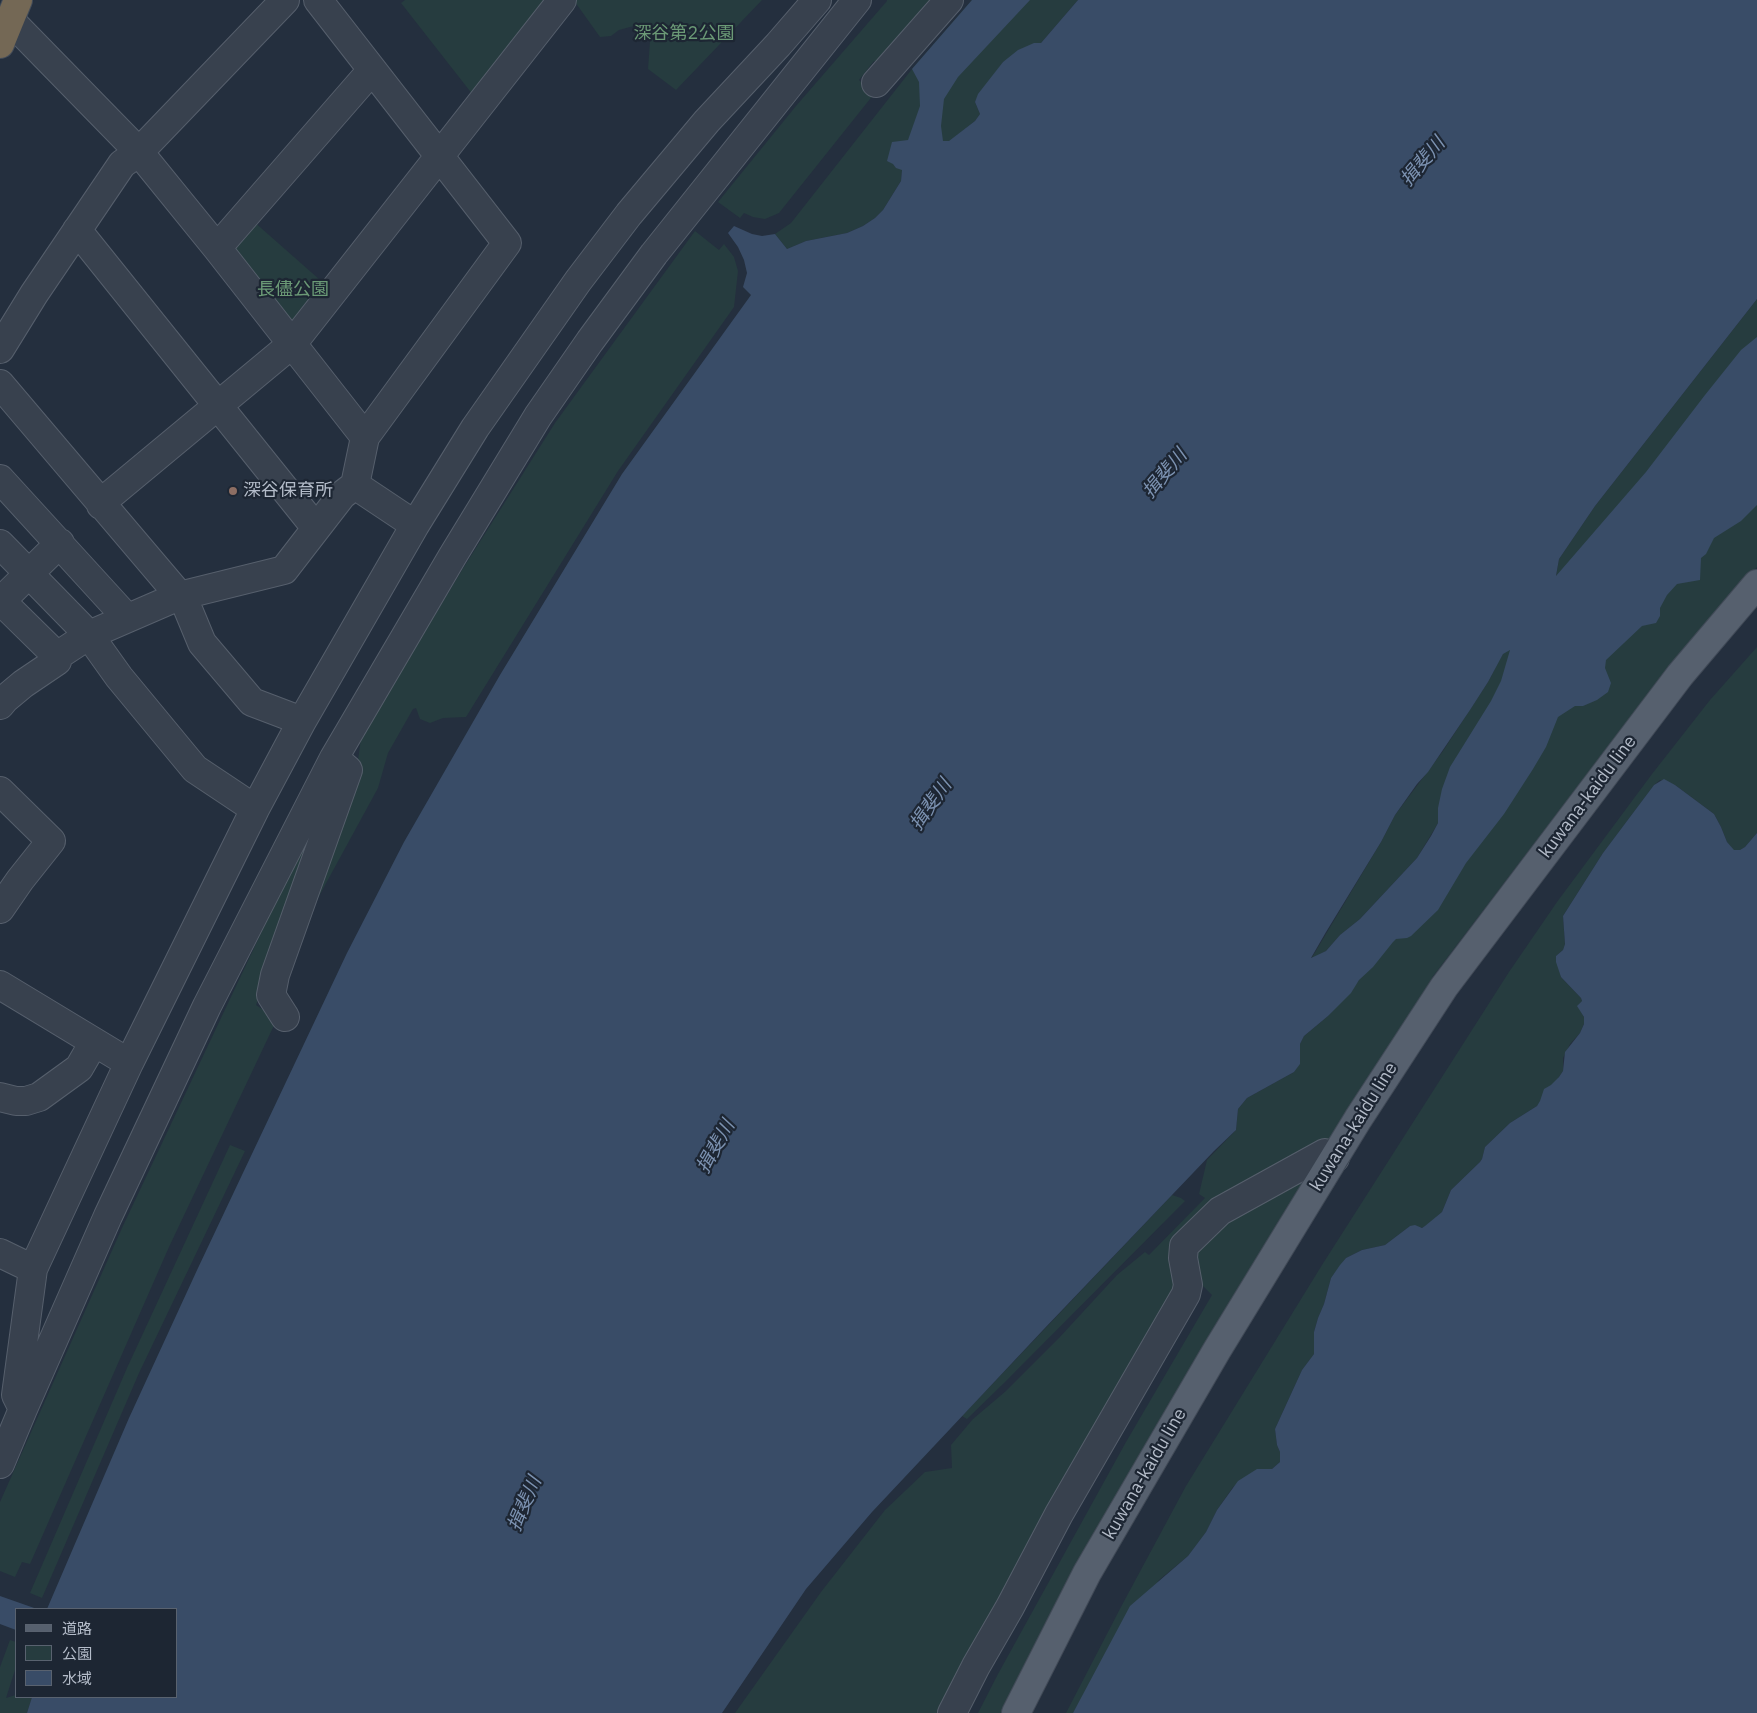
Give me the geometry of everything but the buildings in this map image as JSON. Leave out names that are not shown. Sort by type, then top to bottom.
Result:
[{"type":"main road","name":"kuwana-kaidu line","points":[[1016,1713],[1087,1573],[1217,1350],[1444,986],[1680,675],[1757,584]]},
{"type":"street","points":[[0,349],[34,294],[122,164],[139,152],[285,0]]},
{"type":"street","points":[[2,699],[57,661],[57,656],[89,635],[179,596],[284,570],[342,495],[355,485],[365,437],[507,243],[318,0]]},
{"type":"street","points":[[101,505],[109,496],[217,404],[292,344],[562,0]]},
{"type":"street","points":[[23,1409],[16,1395],[33,1269],[129,1063],[255,808],[302,721],[415,525],[480,420],[583,274],[629,214],[707,122],[817,0]]},
{"type":"street","points":[[0,1464],[108,1216],[207,1006],[334,758],[538,416],[654,254],[857,0]]},
{"type":"street","points":[[876,83],[949,0]]},
{"type":"street","points":[[9,21],[139,152],[365,437]]},
{"type":"street","points":[[217,248],[372,70]]},
{"type":"street","points":[[77,230],[316,528]]},
{"type":"street","points":[[0,384],[185,602],[202,643],[252,702],[302,721]]},
{"type":"street","points":[[0,479],[127,618]]},
{"type":"street","points":[[355,485],[415,525]]},
{"type":"street","points":[[57,656],[0,601],[60,543]]},
{"type":"street","points":[[0,544],[89,635],[119,677],[195,769],[255,808]]},
{"type":"street","points":[[285,1017],[270,995],[275,975],[348,770],[334,758]]},
{"type":"street","points":[[0,791],[51,841],[0,909]]},
{"type":"street","points":[[0,985],[129,1063]]},
{"type":"street","points":[[0,1097],[16,1101],[38,1096],[78,1068],[94,1042]]},
{"type":"street","points":[[952,1713],[1059,1514],[1186,1294],[1188,1285],[1183,1258],[1184,1246],[1220,1211],[1325,1153],[1335,1158]]},
{"type":"street","points":[[0,1252],[33,1269]]},
{"type":"green space","points":[[405,0],[551,0],[473,95],[401,3]]},
{"type":"green space","name":"深谷第2公園","points":[[577,0],[762,0],[676,90],[648,69],[651,27],[641,24],[619,30],[611,36],[600,37],[575,2]]},
{"type":"green space","points":[[887,0],[941,0],[880,65],[874,61],[859,80],[874,94],[779,213],[765,219],[744,213],[740,218],[718,202],[796,106]]},
{"type":"green space","points":[[972,0],[1078,0],[1041,43],[1003,62],[975,102],[980,114],[975,121],[949,142],[943,141],[902,170],[901,181],[883,210],[875,218],[847,233],[806,241],[787,249],[775,234],[791,223],[912,69]]},
{"type":"green space","name":"長儘公園","points":[[252,220],[328,287],[300,323],[286,321],[233,254],[231,241]]},
{"type":"green space","points":[[695,231],[719,250],[724,244],[734,257],[738,271],[734,307],[618,471],[466,717],[443,718],[430,723],[420,719],[416,708],[413,709],[388,753],[378,788],[282,964],[357,768],[361,738],[462,570],[555,423]]},
{"type":"green space","points":[[1757,299],[1757,365],[1438,823],[1417,858],[1360,919],[1340,935],[1326,951],[1311,959],[1381,842],[1395,815],[1443,751],[1488,682],[1503,653],[1556,577],[1559,559],[1595,506]]},
{"type":"green space","points":[[1757,475],[1757,567],[1664,673],[1434,975],[1346,1119],[1007,1713],[978,1713],[1126,1442],[1212,1295],[1200,1283],[945,1713],[735,1713],[821,1592],[885,1510],[925,1472],[952,1468],[951,1445],[973,1419],[1006,1391],[1059,1338],[1117,1275],[1145,1252],[1149,1255],[1205,1198],[1199,1194],[1207,1160],[1236,1130],[1238,1109],[1247,1098],[1294,1072],[1300,1063],[1300,1044],[1304,1036],[1328,1016],[1359,980],[1563,696]]},
{"type":"green space","points":[[1757,647],[1757,833],[1745,847],[1734,851],[1727,842],[1714,814],[1675,785],[1660,780],[1654,785],[1603,853],[1563,916],[1565,944],[1563,950],[1556,956],[1561,977],[1581,998],[1582,1001],[1578,1006],[1584,1017],[1584,1024],[1563,1058],[1563,1071],[1537,1106],[1510,1123],[1485,1147],[1480,1162],[1451,1190],[1442,1212],[1425,1227],[1410,1226],[1385,1245],[1362,1250],[1346,1258],[1331,1278],[1314,1332],[1314,1354],[1302,1370],[1275,1429],[1280,1462],[1272,1469],[1260,1469],[1233,1487],[1217,1510],[1206,1532],[1188,1556],[1159,1580],[1073,1713],[1066,1713],[1186,1486],[1322,1265],[1509,972],[1557,902],[1652,774],[1710,700]]},
{"type":"green space","points":[[329,789],[273,964],[256,1005],[277,1019],[169,1247],[30,1564],[22,1562],[15,1577],[0,1571],[0,1502],[122,1228]]},
{"type":"green space","points":[[230,1145],[245,1151],[139,1373],[42,1598],[30,1593],[127,1368]]},
{"type":"green space","points":[[1172,1195],[1185,1201],[967,1419],[962,1416]]},
{"type":"green space","points":[[10,1640],[15,1642],[15,1670],[6,1698],[15,1695],[15,1698],[32,1698],[27,1713],[0,1713],[0,1667]]},
{"type":"water","name":"揖斐川","points":[[972,0],[1030,0],[958,77],[944,99],[941,126],[943,141],[949,141],[975,121],[980,114],[975,102],[978,94],[1003,62],[1018,50],[1034,43],[1041,43],[1078,0],[1757,0],[1757,299],[1595,506],[1559,559],[1556,576],[1646,472],[1741,350],[1757,337],[1757,505],[1741,521],[1714,538],[1706,554],[1701,558],[1700,580],[1677,584],[1667,595],[1660,608],[1660,616],[1656,623],[1642,626],[1606,660],[1605,668],[1611,683],[1608,692],[1597,700],[1583,706],[1575,706],[1558,717],[1546,747],[1533,769],[1504,814],[1466,863],[1438,910],[1411,936],[1396,939],[1373,967],[1359,980],[1351,993],[1304,1036],[1300,1044],[1300,1064],[1294,1072],[1247,1098],[1238,1109],[1236,1130],[1044,1329],[872,1512],[806,1589],[722,1713],[27,1713],[32,1698],[178,1698],[178,1608],[47,1608],[129,1418],[347,953],[404,842],[500,675],[622,474],[751,295],[743,287],[747,273],[744,260],[728,233],[734,226],[762,236],[775,234],[787,249],[806,241],[847,233],[875,218],[883,210],[901,181],[902,170],[887,161],[892,142],[908,140],[920,106],[919,82],[912,69]],"holes":[[[1510,650],[1501,681],[1491,701],[1450,767],[1442,789],[1438,808],[1438,823],[1417,858],[1360,919],[1340,935],[1326,951],[1311,958],[1381,842],[1395,815],[1428,772],[1470,710],[1503,654]]]},
{"type":"water","points":[[1664,779],[1714,814],[1727,842],[1734,850],[1740,850],[1745,847],[1757,833],[1757,1713],[1073,1713],[1130,1606],[1188,1556],[1206,1532],[1217,1510],[1238,1481],[1257,1469],[1272,1469],[1280,1462],[1275,1429],[1302,1370],[1314,1354],[1314,1332],[1318,1318],[1331,1278],[1340,1265],[1346,1258],[1362,1250],[1385,1245],[1410,1226],[1415,1225],[1422,1228],[1442,1212],[1451,1190],[1480,1162],[1485,1147],[1510,1123],[1537,1106],[1544,1089],[1551,1085],[1563,1071],[1565,1052],[1580,1033],[1584,1024],[1584,1017],[1577,1006],[1582,1001],[1581,998],[1561,977],[1556,962],[1556,956],[1563,950],[1565,944],[1563,916],[1603,853],[1654,785]]},
{"type":"water","points":[[0,1596],[34,1608],[15,1608],[15,1630],[0,1624]]},
{"type":"place","name":"深谷保育所","points":[[233,491]]}]
